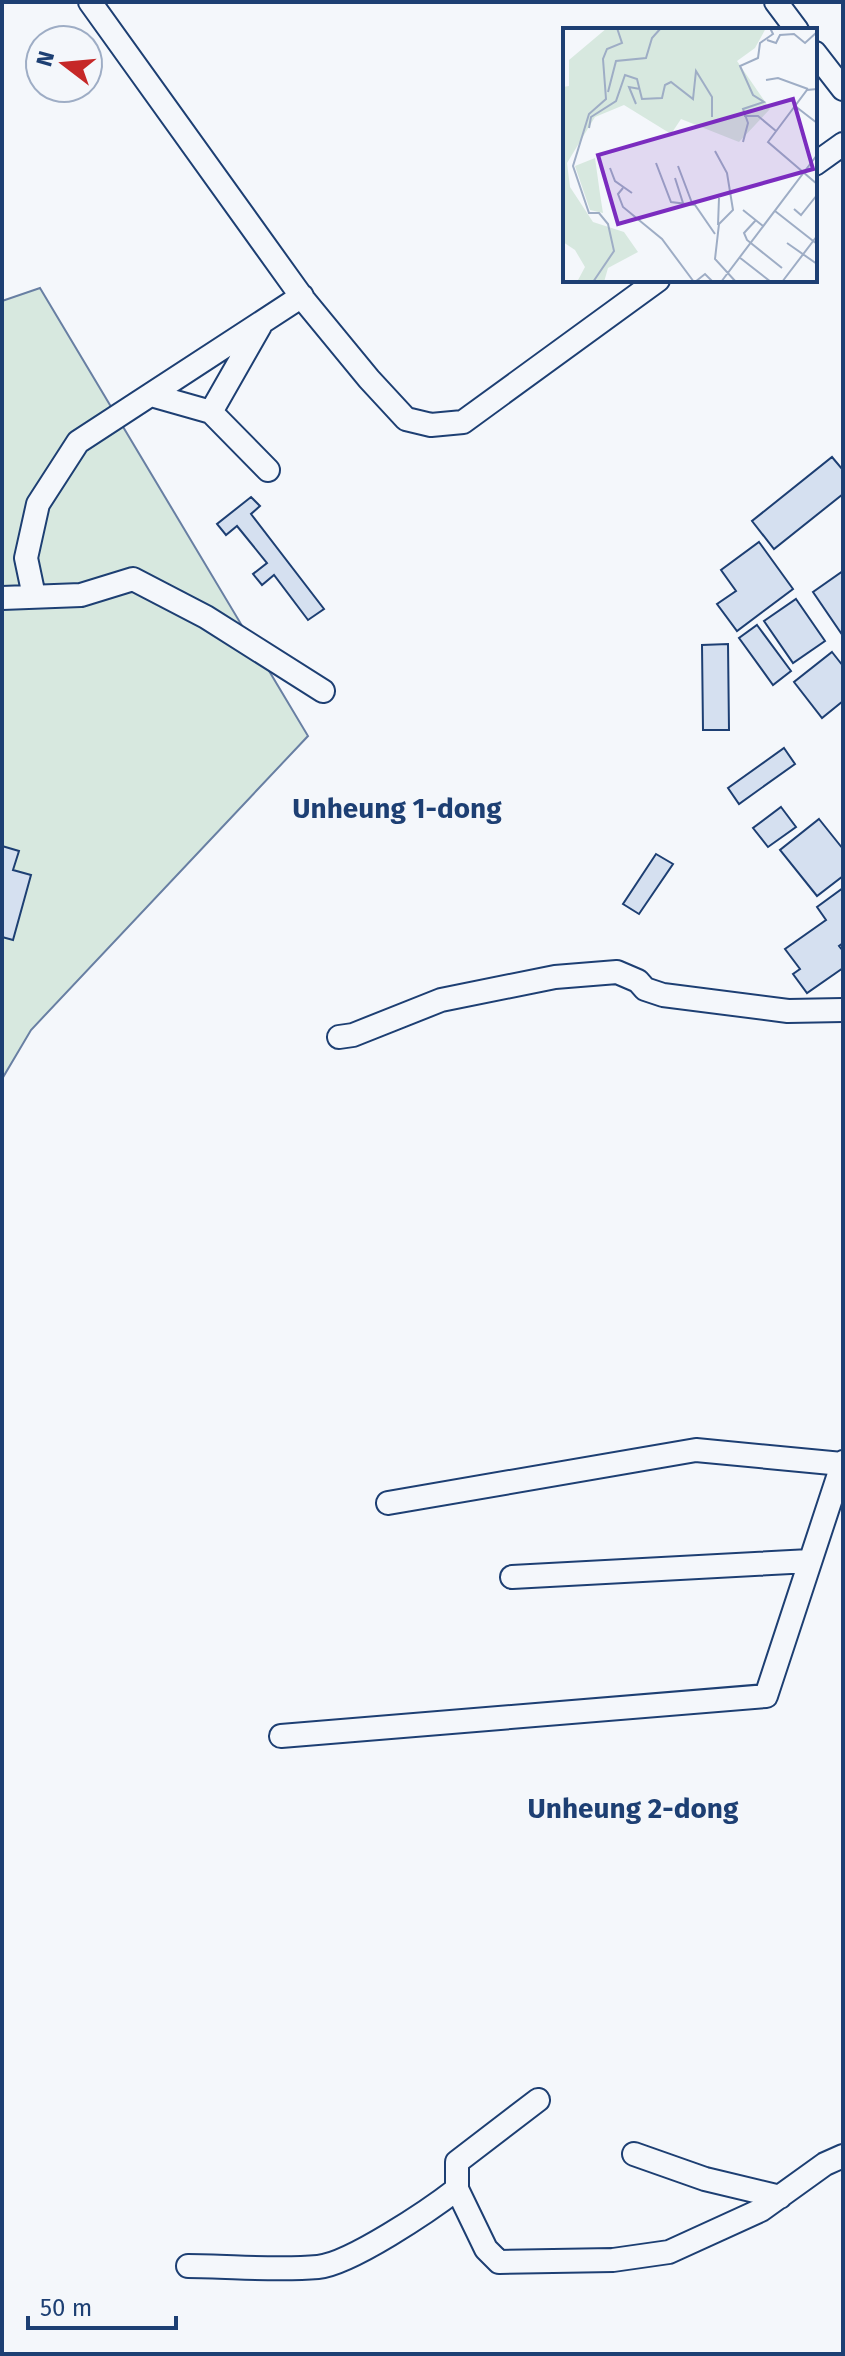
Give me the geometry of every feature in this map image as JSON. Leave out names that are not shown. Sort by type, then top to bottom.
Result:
[{"type":"street","points":[[90,2],[302,296],[369,379],[406,419],[431,425],[463,422],[655,282]]},
{"type":"street","points":[[776,2],[796,28]]},
{"type":"street","points":[[817,56],[843,89]]},
{"type":"street","points":[[817,163],[843,144]]},
{"type":"street","points":[[34,596],[26,558],[38,504],[78,442],[302,296]]},
{"type":"street","points":[[211,412],[263,321]]},
{"type":"street","points":[[151,395],[211,412],[268,470]]},
{"type":"street","points":[[2,598],[81,595],[133,579],[206,617],[323,691]]},
{"type":"street","points":[[339,1037],[353,1035],[441,1000],[555,977],[617,972],[629,976],[645,989],[663,995],[788,1011],[843,1010]]},
{"type":"street","points":[[281,1736],[766,1696],[842,1463],[696,1450],[388,1503]]},
{"type":"street","points":[[512,1577],[810,1561]]},
{"type":"street","points":[[538,2100],[457,2162],[457,2189],[486,2249],[499,2262],[613,2260],[669,2252],[761,2210],[825,2164],[843,2156]]},
{"type":"street","points":[[634,2154],[705,2179],[780,2197]]},
{"type":"street","points":[[188,2266],[320,2267],[345,2258],[430,2210],[457,2189]]},
{"type":"shaded area","points":[[40,288],[308,736],[31,1030],[2,1079],[2,301]]},
{"type":"building","points":[[832,457],[843,470],[843,494],[774,549],[752,521]]},
{"type":"building","points":[[251,497],[260,506],[251,514],[324,609],[308,620],[274,575],[262,585],[253,574],[267,563],[237,526],[226,535],[217,524]]},
{"type":"building","points":[[759,542],[793,589],[737,631],[717,604],[736,591],[721,570]]},
{"type":"building","points":[[843,571],[843,636],[813,592]]},
{"type":"building","points":[[796,599],[825,641],[793,663],[764,621]]},
{"type":"building","points":[[757,625],[791,671],[773,685],[739,638]]},
{"type":"building","points":[[728,644],[729,730],[703,730],[702,645]]},
{"type":"building","points":[[832,652],[843,666],[843,701],[822,718],[794,682]]},
{"type":"building","points":[[784,748],[795,764],[739,804],[728,788]]},
{"type":"building","points":[[781,807],[796,827],[768,847],[753,828]]},
{"type":"building","points":[[819,819],[843,849],[843,876],[817,896],[780,850]]},
{"type":"building","points":[[2,846],[19,851],[13,870],[31,875],[13,940],[2,937]]},
{"type":"building","points":[[656,854],[673,864],[639,914],[623,904]]},
{"type":"building","points":[[843,888],[843,943],[839,946],[843,951],[843,968],[807,993],[793,974],[800,969],[785,949],[826,920],[817,907]]},
{"type":"district","name":"Unheung 1-dong","points":[[397,808]]},
{"type":"district","name":"Unheung 2-dong","points":[[633,1808]]}]
